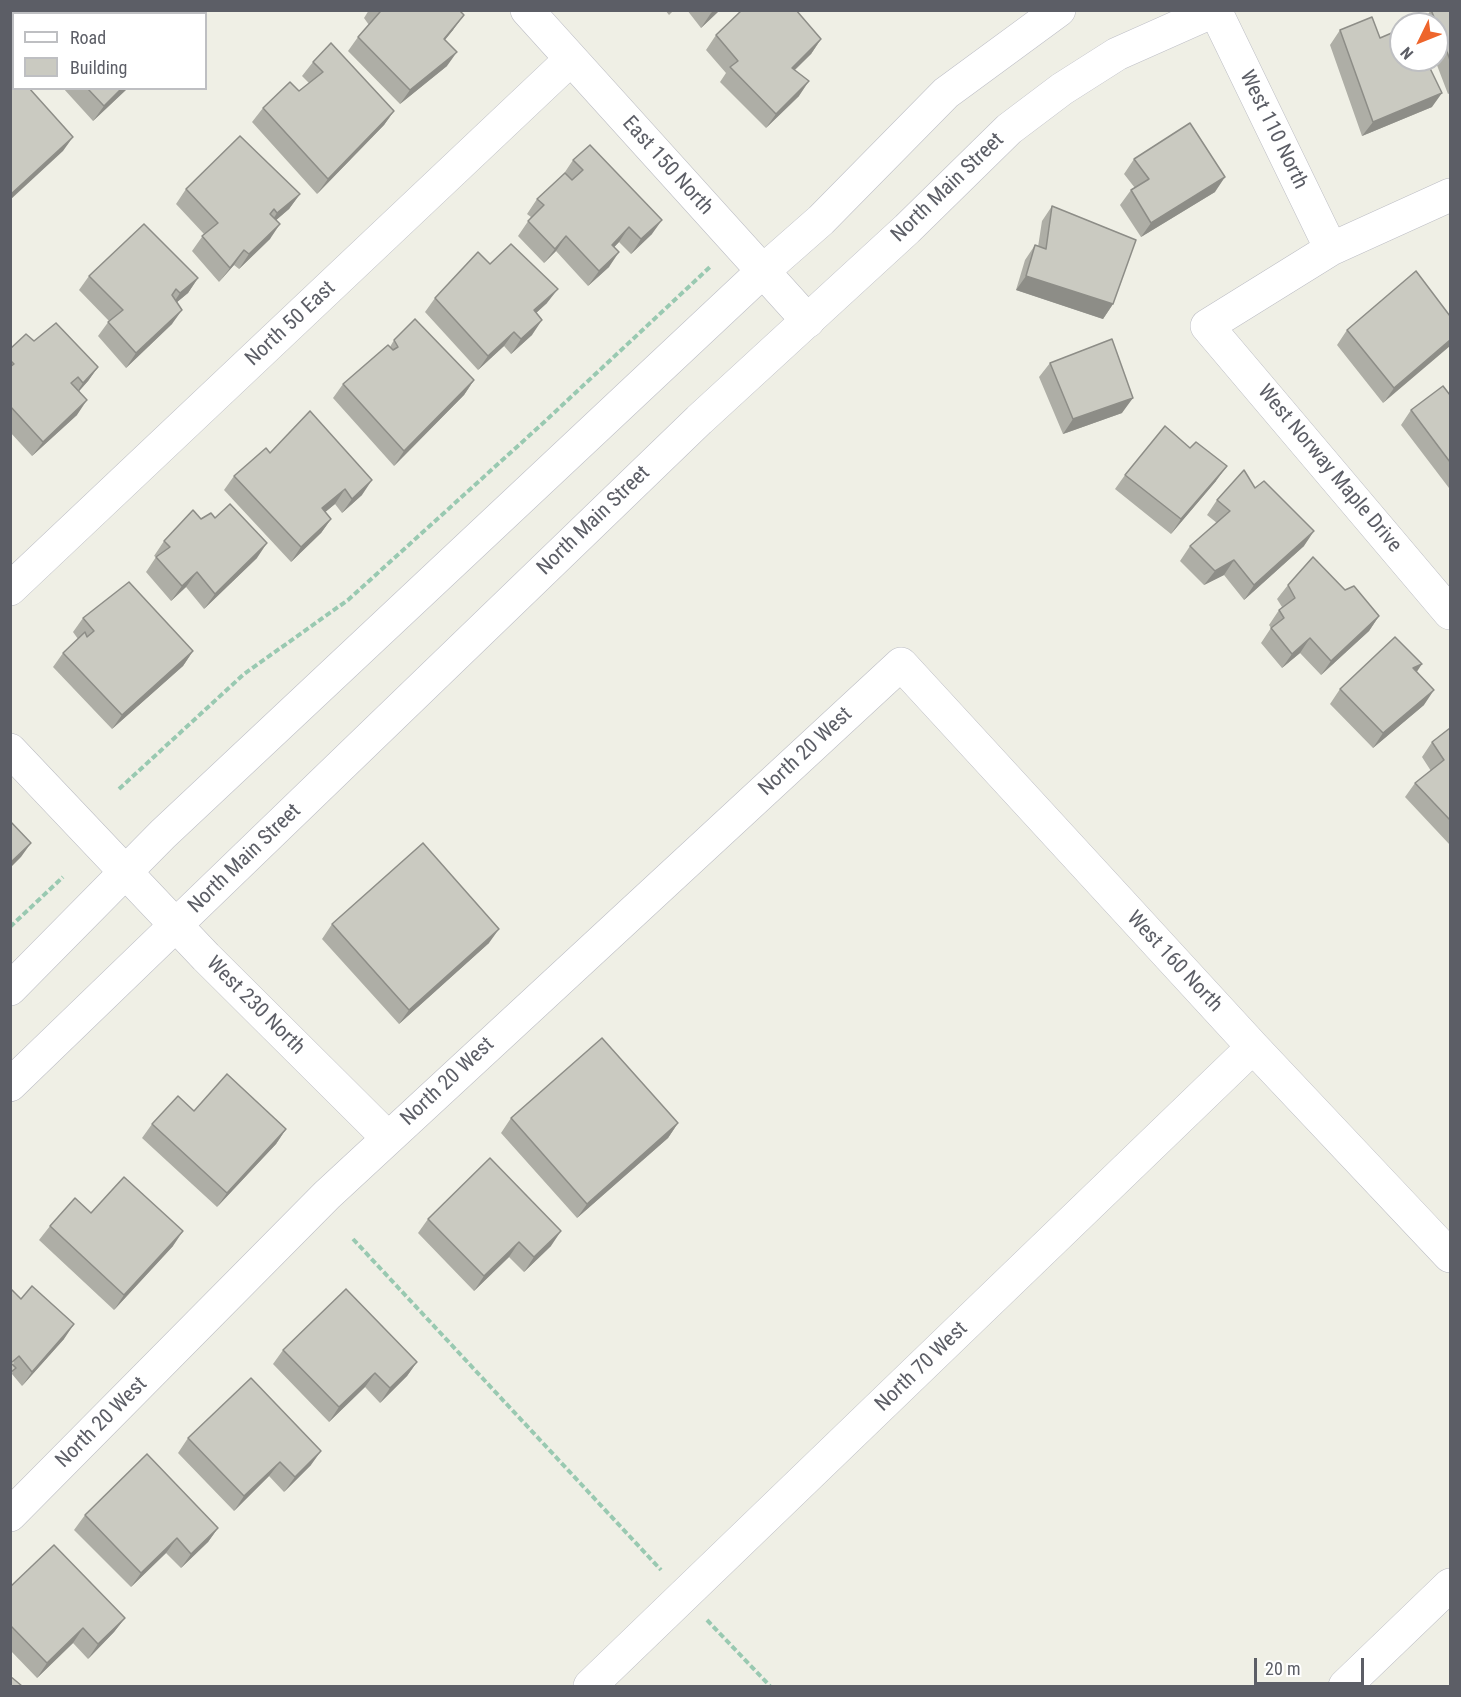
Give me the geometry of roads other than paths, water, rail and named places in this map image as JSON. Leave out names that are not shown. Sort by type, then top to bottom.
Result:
[{"type":"street","name":"East 150 North","points":[[527,10],[808,321]]},
{"type":"street","points":[[10,989],[125,872],[763,271],[821,220],[946,93],[1059,10]]},
{"type":"street","name":"West 110 North","points":[[1216,11],[1331,249]]},
{"type":"street","name":"North Main Street","points":[[10,1084],[699,420],[907,229],[1009,129],[1062,89],[1117,54],[1216,11]]},
{"type":"street","name":"North 50 East","points":[[10,589],[571,59]]},
{"type":"street","points":[[1331,249],[1450,195]]},
{"type":"street","name":"West Norway Maple Drive","points":[[1331,249],[1207,326],[1450,613]]},
{"type":"street","name":"West 160 North","points":[[901,664],[1253,1047],[1450,1256]]},
{"type":"street","name":"North 20 West","points":[[10,1515],[308,1214],[901,664]]},
{"type":"street","name":"West 230 North","points":[[10,750],[176,926],[388,1138]]},
{"type":"street","name":"North 70 West","points":[[590,1686],[685,1597],[1253,1047]]},
{"type":"street","points":[[1345,1686],[1450,1586]]}]
